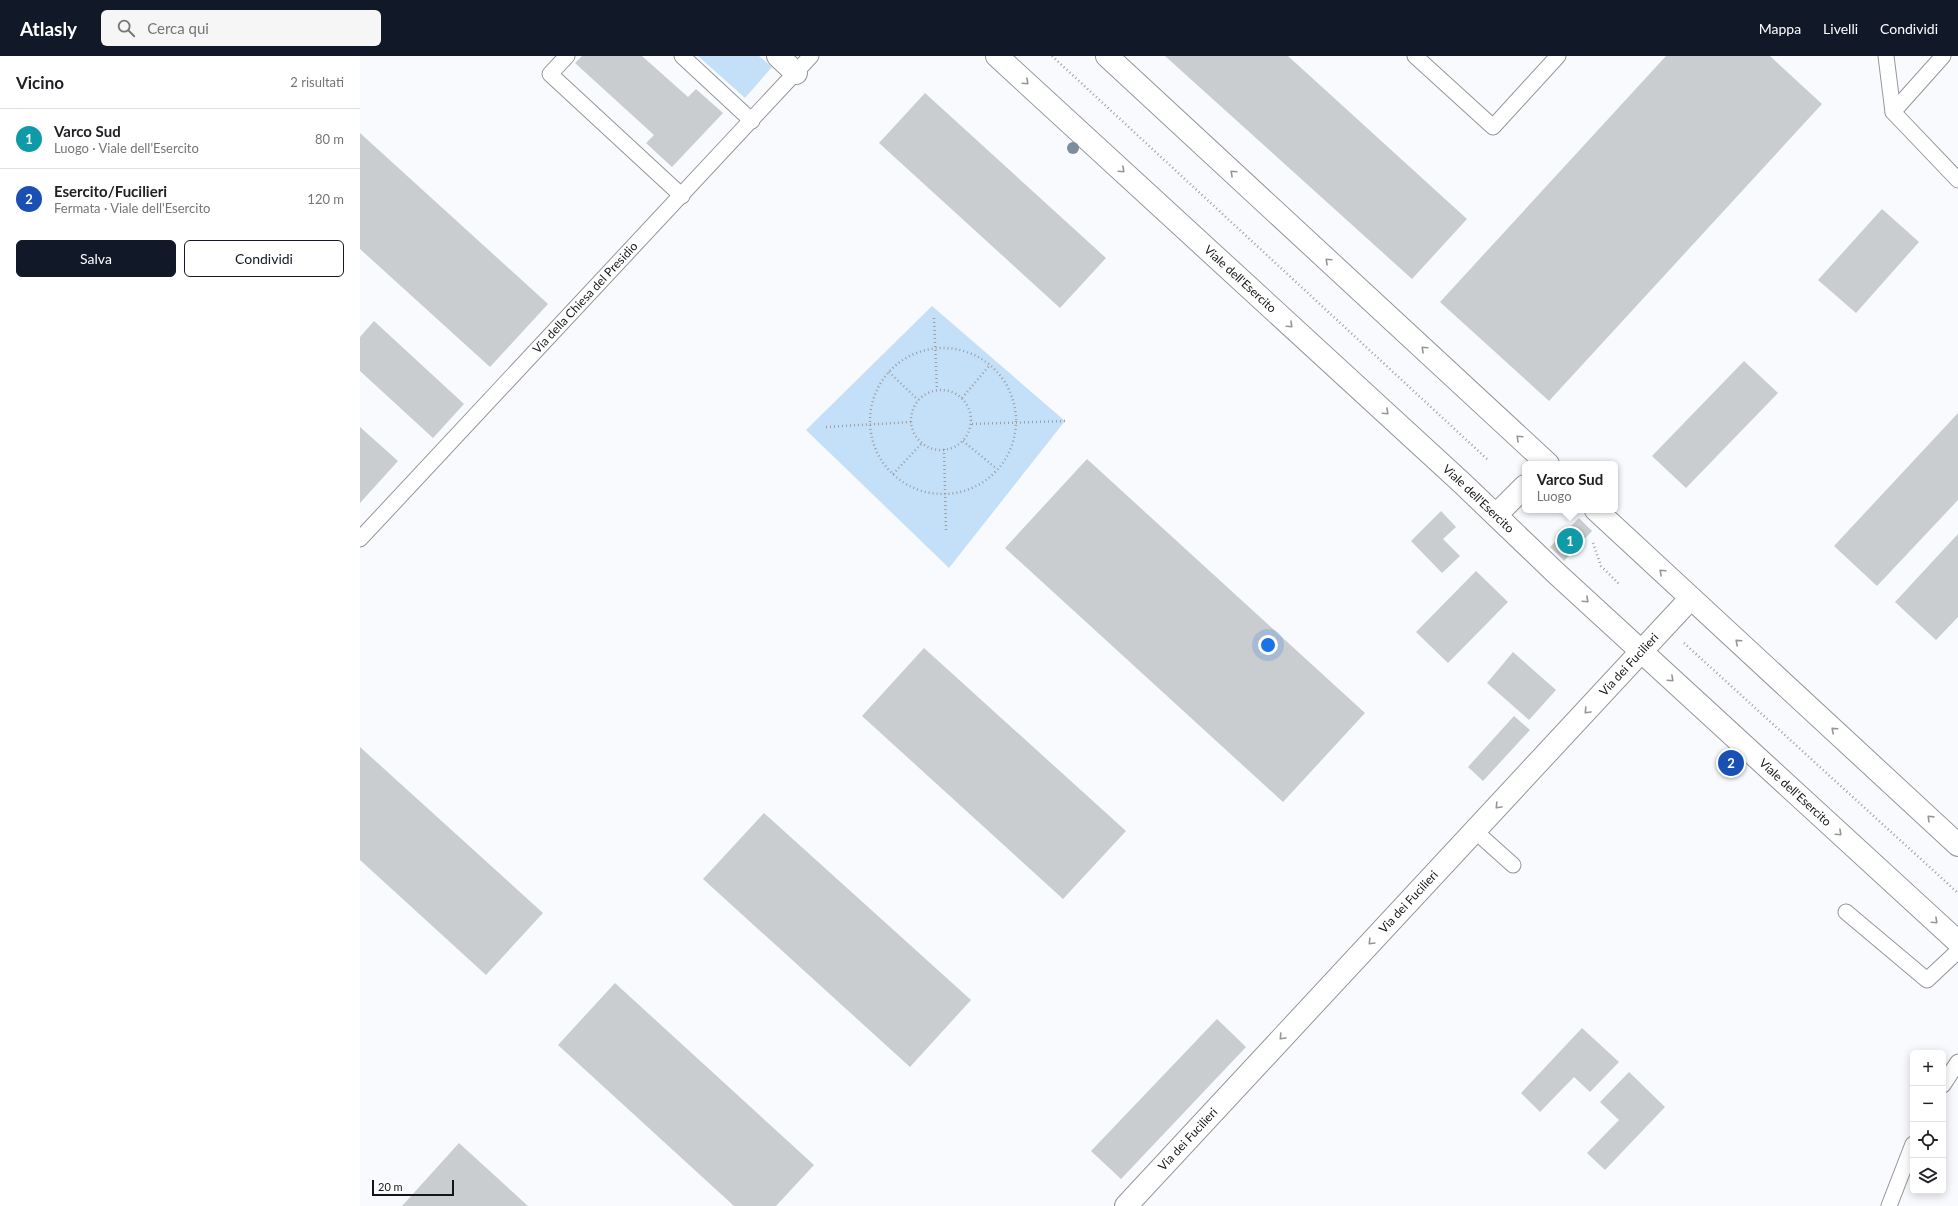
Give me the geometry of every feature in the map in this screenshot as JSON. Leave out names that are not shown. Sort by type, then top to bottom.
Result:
[{"type":"street","points":[[778,56],[796,73]]},
{"type":"street","name":"Viale dell'Esercito","points":[[998,56],[1496,515],[1642,652],[1958,942]]},
{"type":"street","points":[[1107,56],[1543,461]]},
{"type":"street","points":[[1496,515],[1522,489]]},
{"type":"street","points":[[1599,513],[1690,599],[1958,845]]},
{"type":"street","name":"Via dei Fucilieri","points":[[1126,1206],[1690,599]]},
{"type":"lane","points":[[567,56],[550,74],[682,196]]},
{"type":"lane","points":[[682,56],[752,122]]},
{"type":"lane","name":"Via della Chiesa del Presidio","points":[[360,540],[812,56]]},
{"type":"lane","points":[[1415,56],[1493,127],[1558,56]]},
{"type":"lane","points":[[1886,56],[1893,112],[1958,180]]},
{"type":"lane","points":[[1893,112],[1942,56]]},
{"type":"lane","points":[[1475,831],[1513,865]]},
{"type":"lane","points":[[1846,912],[1927,980],[1958,951]]},
{"type":"lane","points":[[1946,1080],[1958,1062]]},
{"type":"lane","points":[[1888,1206],[1910,1151]]},
{"type":"path","points":[[1052,56],[1487,459]]},
{"type":"path","points":[[934,318],[937,390]]},
{"type":"path","points":[[935,349],[958,350],[980,359],[989,366],[999,374],[1011,394],[1016,417],[1013,440],[1004,462],[988,479],[967,490],[945,494],[920,491],[898,479],[881,461],[871,438],[869,413],[876,389],[889,372],[911,355],[935,349]]},
{"type":"path","points":[[962,398],[989,366]]},
{"type":"path","points":[[889,372],[918,400]]},
{"type":"path","points":[[937,390],[946,390],[962,398],[968,405],[972,424],[963,441],[956,446],[944,449],[931,448],[922,443],[914,432],[911,422],[914,407],[918,400],[924,395],[937,390]]},
{"type":"path","points":[[972,424],[1065,421]]},
{"type":"path","points":[[826,426],[911,422]]},
{"type":"path","points":[[963,441],[997,469]]},
{"type":"path","points":[[893,474],[922,443]]},
{"type":"path","points":[[944,449],[946,530]]},
{"type":"path","points":[[1592,542],[1601,566],[1619,584]]},
{"type":"path","points":[[1666,626],[1958,893]]},
{"type":"shaded area","points":[[698,56],[759,56],[772,67],[745,98]]},
{"type":"shaded area","points":[[932,306],[1065,421],[949,568],[806,430]]},
{"type":"building","points":[[582,56],[642,56],[688,97],[696,89],[723,113],[672,167],[646,143],[654,135],[575,63]]},
{"type":"building","points":[[1165,56],[1288,56],[1467,219],[1412,279]]},
{"type":"building","points":[[1666,56],[1770,56],[1822,104],[1549,401],[1440,302]]},
{"type":"building","points":[[925,93],[1106,258],[1060,308],[879,143]]},
{"type":"building","points":[[360,133],[548,304],[490,367],[360,249]]},
{"type":"building","points":[[1882,209],[1919,242],[1856,313],[1818,280]]},
{"type":"building","points":[[374,321],[464,404],[433,438],[360,371],[360,337]]},
{"type":"building","points":[[1744,361],[1778,393],[1686,488],[1652,456]]},
{"type":"building","points":[[1958,413],[1958,500],[1877,586],[1834,546]]},
{"type":"building","points":[[360,427],[398,461],[360,503]]},
{"type":"building","points":[[1087,459],[1365,713],[1283,802],[1005,548]]},
{"type":"building","points":[[1441,511],[1456,527],[1443,539],[1460,556],[1442,573],[1411,541]]},
{"type":"building","points":[[1579,518],[1592,531],[1564,561],[1550,547]]},
{"type":"building","points":[[1958,534],[1958,617],[1936,640],[1895,602]]},
{"type":"building","points":[[1476,571],[1508,602],[1448,663],[1416,632]]},
{"type":"building","points":[[924,648],[1126,831],[1063,899],[862,716]]},
{"type":"building","points":[[1513,652],[1556,690],[1529,720],[1487,683]]},
{"type":"building","points":[[1514,716],[1530,730],[1483,781],[1468,767]]},
{"type":"building","points":[[360,747],[543,913],[486,975],[360,860]]},
{"type":"building","points":[[764,813],[971,1000],[910,1067],[703,879]]},
{"type":"building","points":[[615,983],[814,1165],[776,1206],[734,1206],[558,1045]]},
{"type":"building","points":[[1217,1019],[1246,1047],[1121,1179],[1091,1151]]},
{"type":"building","points":[[1582,1028],[1619,1062],[1590,1092],[1574,1077],[1540,1112],[1521,1093]]},
{"type":"building","points":[[1629,1072],[1665,1107],[1605,1170],[1587,1153],[1619,1120],[1600,1102]]},
{"type":"building","points":[[459,1143],[528,1206],[402,1206]]},
{"type":"place","name":"Varco Sud","points":[[1570,541]]},
{"type":"place","name":"Esercito/Fucilieri","points":[[1731,763]]}]
